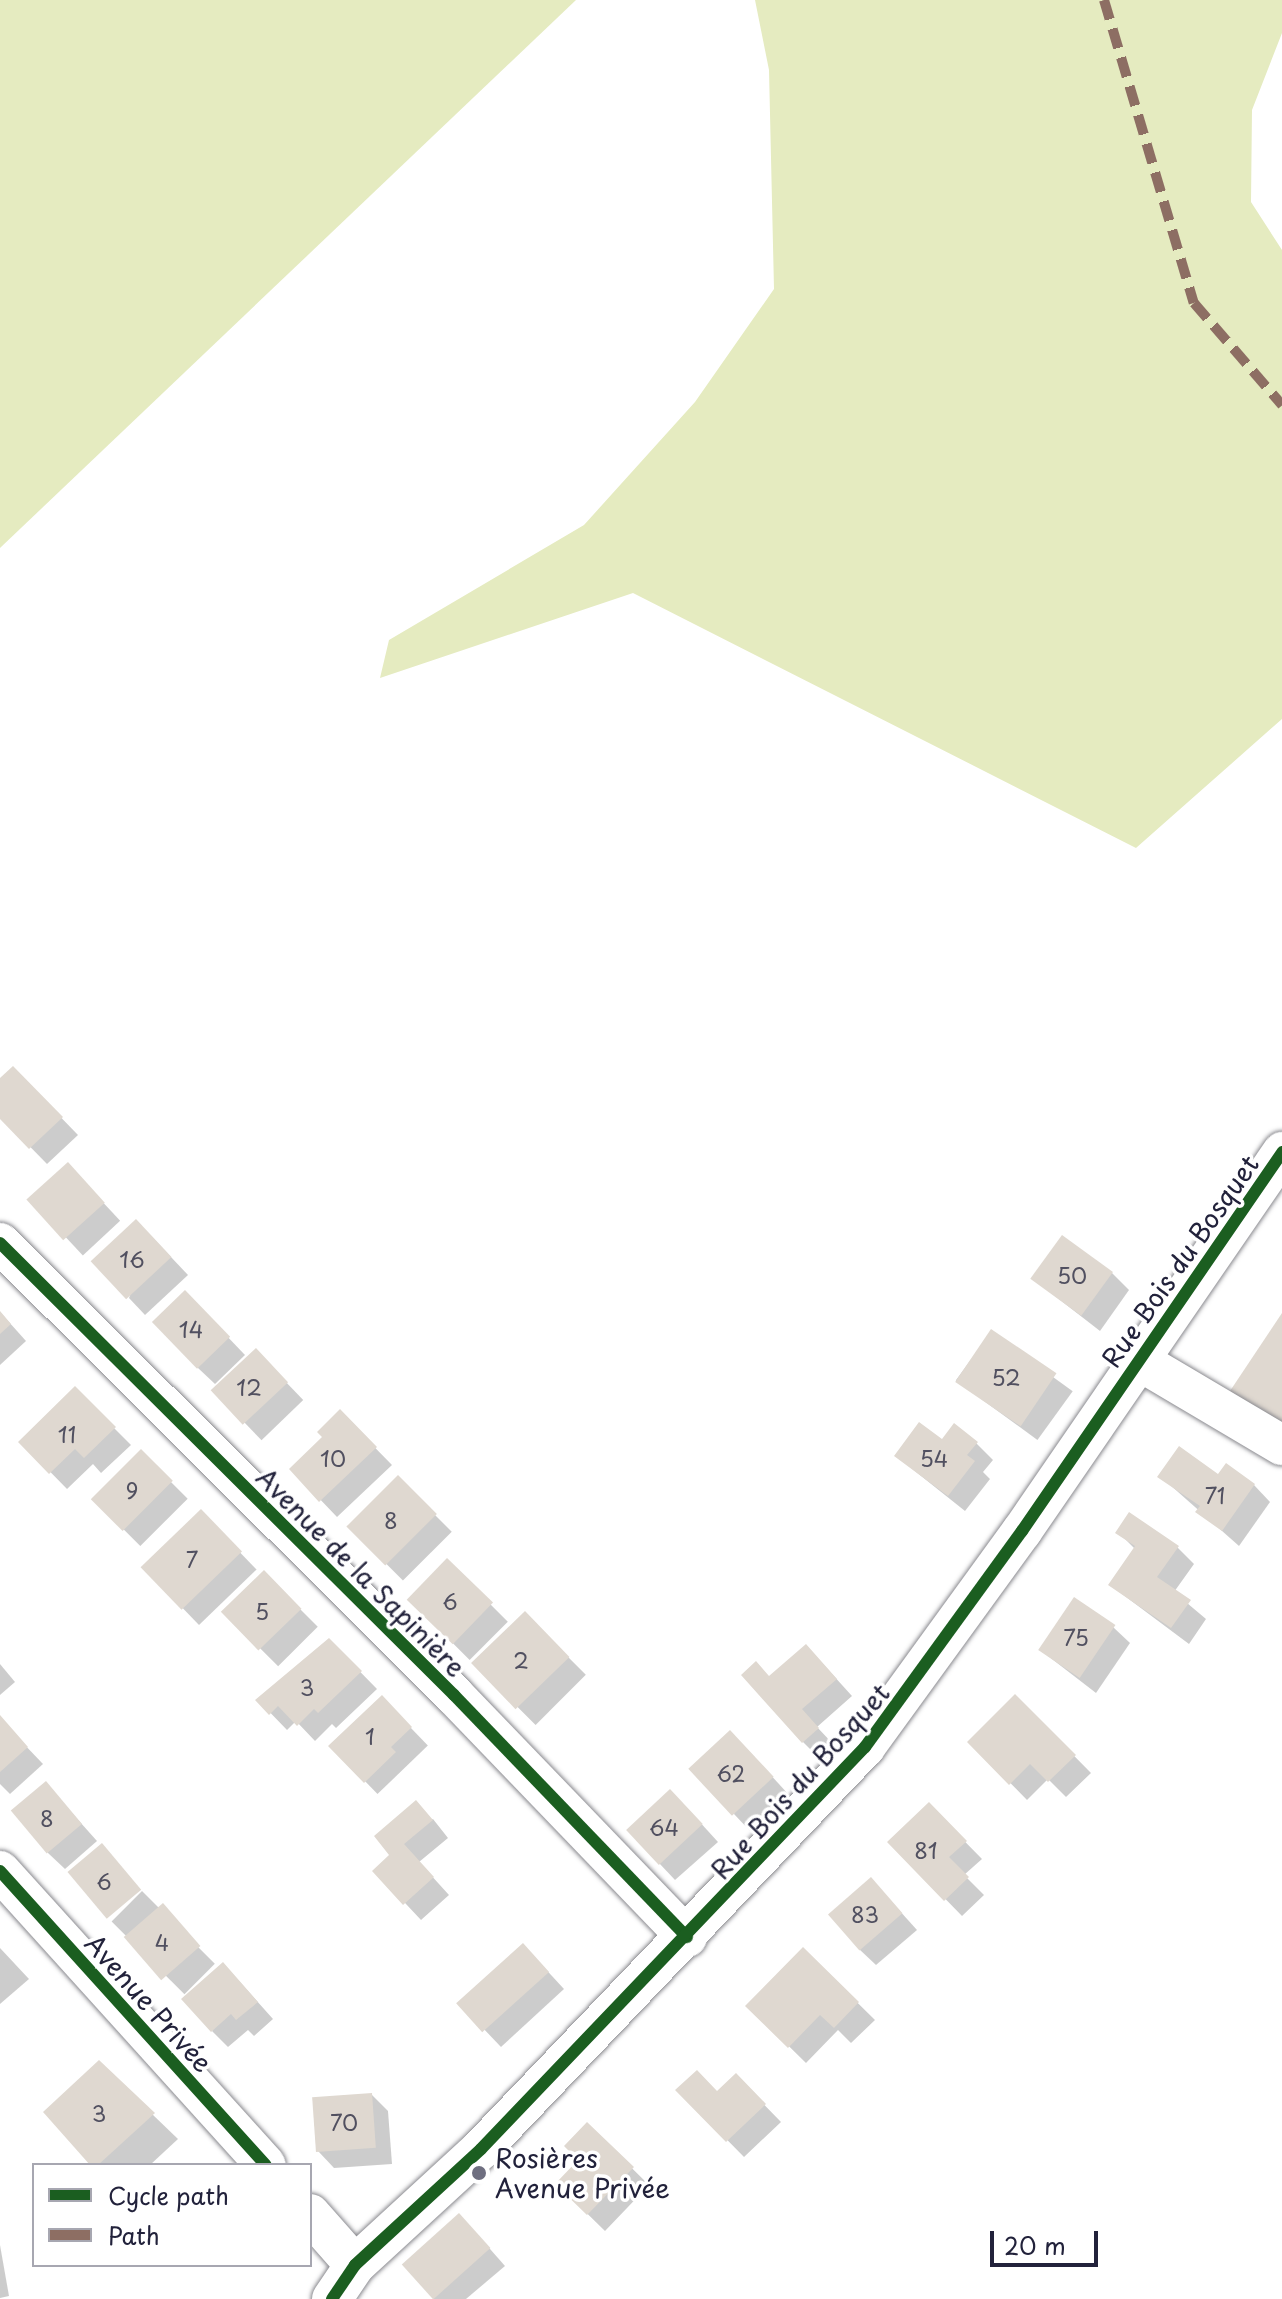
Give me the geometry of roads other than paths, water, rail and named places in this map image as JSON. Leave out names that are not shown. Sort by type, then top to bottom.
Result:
[{"type":"street","name":"Rue Bois du Bosquet","points":[[332,2299],[355,2265],[481,2149],[818,1801],[897,1708],[1282,1152]]},
{"type":"street","name":"Avenue de la Sapinière","points":[[0,1243],[454,1695],[687,1937]]},
{"type":"street","points":[[1138,1360],[1282,1445]]},
{"type":"street","name":"Avenue Privée","points":[[0,1871],[264,2163]]},
{"type":"street","points":[[312,2216],[355,2265]]},
{"type":"place","name":"Rosières Avenue Privée","points":[[479,2173]]}]
